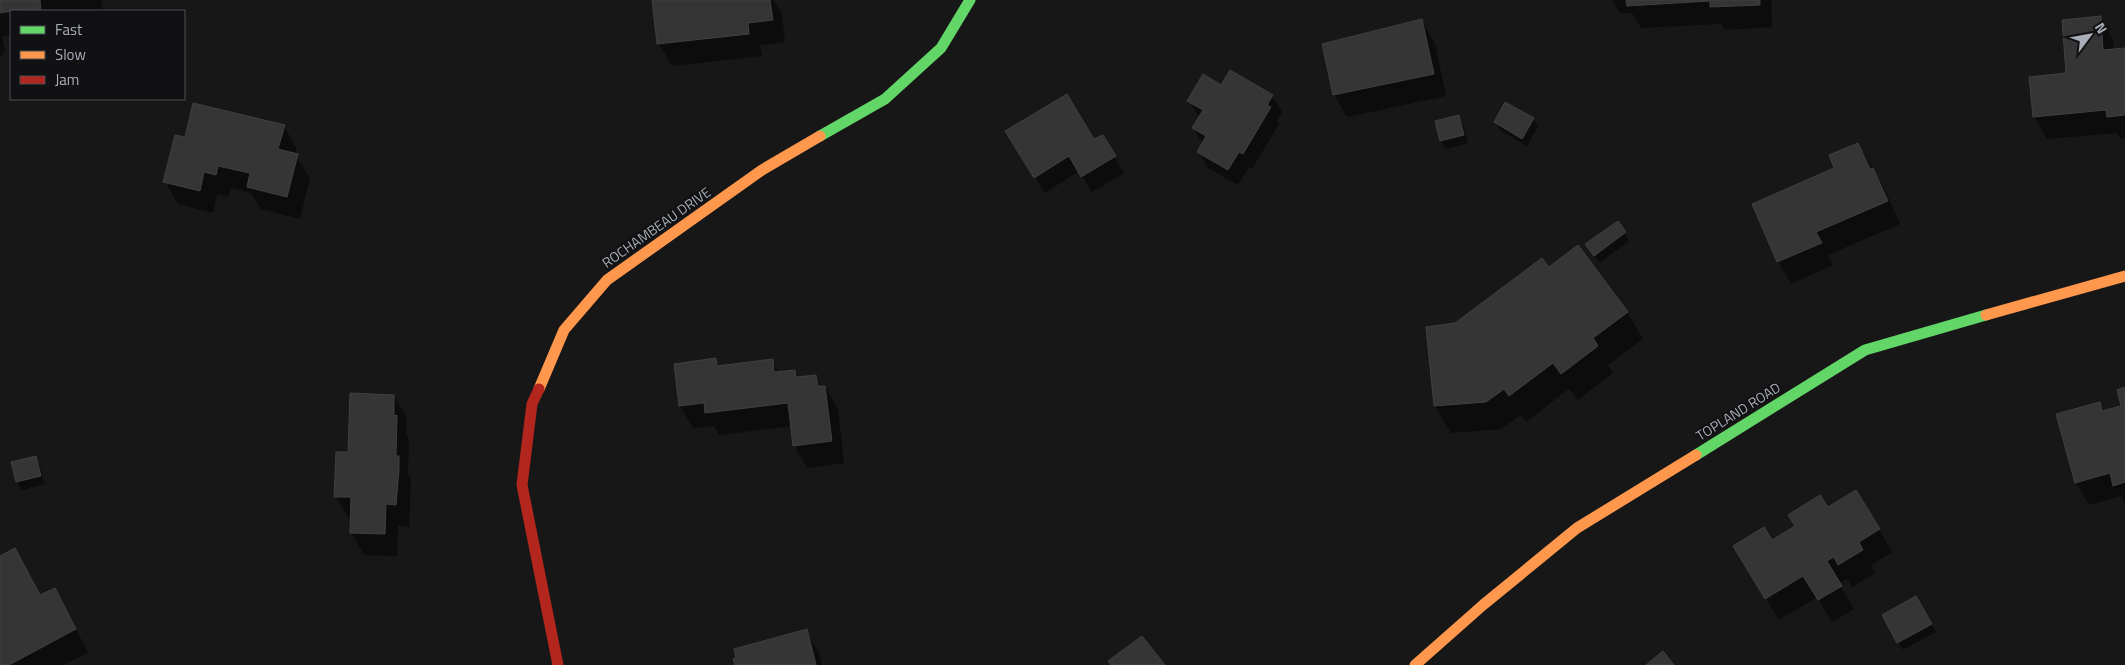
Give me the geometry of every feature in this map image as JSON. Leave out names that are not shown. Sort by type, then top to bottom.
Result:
[{"type":"street","name":"ROCHAMBEAU DRIVE","points":[[558,665],[522,485],[532,404],[564,330],[607,280],[762,170],[884,99],[941,48],[970,0]]},
{"type":"street","name":"TOPLAND ROAD","points":[[1416,665],[1483,605],[1577,528],[1864,350],[2125,276]]},
{"type":"building","points":[[0,0],[40,0],[41,10],[10,10],[0,13]]},
{"type":"building","points":[[652,0],[770,0],[773,20],[748,23],[749,34],[657,44]]},
{"type":"building","points":[[1626,0],[1760,0],[1760,5],[1710,7],[1710,1],[1627,6]]},
{"type":"building","points":[[2101,16],[2103,50],[2125,48],[2125,115],[2107,117],[2106,110],[2033,117],[2029,77],[2066,73],[2062,20]]},
{"type":"building","points":[[1422,19],[1434,74],[1333,95],[1322,44]]},
{"type":"building","points":[[1230,70],[1273,95],[1267,105],[1271,107],[1243,154],[1239,152],[1228,170],[1197,152],[1206,136],[1192,128],[1203,110],[1187,101],[1203,74],[1221,85]]},
{"type":"building","points":[[1067,94],[1094,139],[1103,135],[1116,156],[1081,177],[1069,156],[1034,178],[1005,131]]},
{"type":"building","points":[[1505,102],[1534,118],[1522,139],[1494,122]]},
{"type":"building","points":[[193,103],[285,125],[278,149],[298,154],[287,197],[247,187],[250,173],[218,166],[216,175],[204,172],[200,191],[163,182],[175,135],[185,137]]},
{"type":"building","points":[[1459,115],[1464,135],[1440,141],[1435,121]]},
{"type":"building","points":[[1858,143],[1870,169],[1873,168],[1888,201],[1816,232],[1822,243],[1777,262],[1752,204],[1834,168],[1829,155]]},
{"type":"building","points":[[1618,221],[1626,232],[1594,256],[1585,244]]},
{"type":"building","points":[[1578,245],[1628,312],[1593,338],[1598,346],[1561,374],[1553,363],[1509,396],[1504,389],[1486,402],[1434,406],[1426,327],[1455,323],[1542,258],[1549,267]]},
{"type":"building","points":[[716,358],[717,366],[773,359],[774,372],[795,370],[796,377],[816,375],[818,386],[825,386],[832,441],[793,446],[788,403],[705,413],[704,403],[679,406],[674,364]]},
{"type":"building","points":[[2125,387],[2125,482],[2113,486],[2110,473],[2075,483],[2056,414],[2100,402],[2102,411],[2121,406],[2117,390]]},
{"type":"building","points":[[350,393],[394,395],[394,416],[397,415],[396,456],[399,456],[399,469],[396,505],[386,504],[385,534],[350,533],[351,497],[334,497],[336,452],[348,452]]},
{"type":"building","points":[[36,456],[41,476],[16,482],[11,462]]},
{"type":"building","points":[[1856,490],[1880,529],[1859,542],[1863,550],[1838,565],[1834,557],[1827,561],[1842,586],[1818,600],[1803,576],[1765,599],[1733,546],[1764,527],[1772,540],[1795,526],[1788,515],[1820,495],[1828,507]]},
{"type":"building","points":[[15,548],[40,595],[55,588],[76,629],[9,665],[0,665],[0,556]]},
{"type":"building","points":[[1916,596],[1932,624],[1897,643],[1882,615]]},
{"type":"building","points":[[807,629],[816,665],[735,665],[733,659],[736,658],[734,649]]},
{"type":"building","points":[[1142,636],[1165,665],[1111,665],[1108,661]]},
{"type":"building","points":[[1663,651],[1674,665],[1646,665]]},
{"type":"traffic: fast","points":[[820,136],[885,99],[941,48],[970,0]]},
{"type":"traffic: fast","points":[[1696,455],[1865,350],[1986,315]]},
{"type":"traffic: slow","points":[[539,389],[564,330],[607,280],[762,170],[820,136]]},
{"type":"traffic: slow","points":[[1986,315],[2125,276]]},
{"type":"traffic: slow","points":[[1415,665],[1483,605],[1577,528],[1696,455]]},
{"type":"traffic: jam","points":[[539,389],[532,404],[522,485],[558,665]]}]
